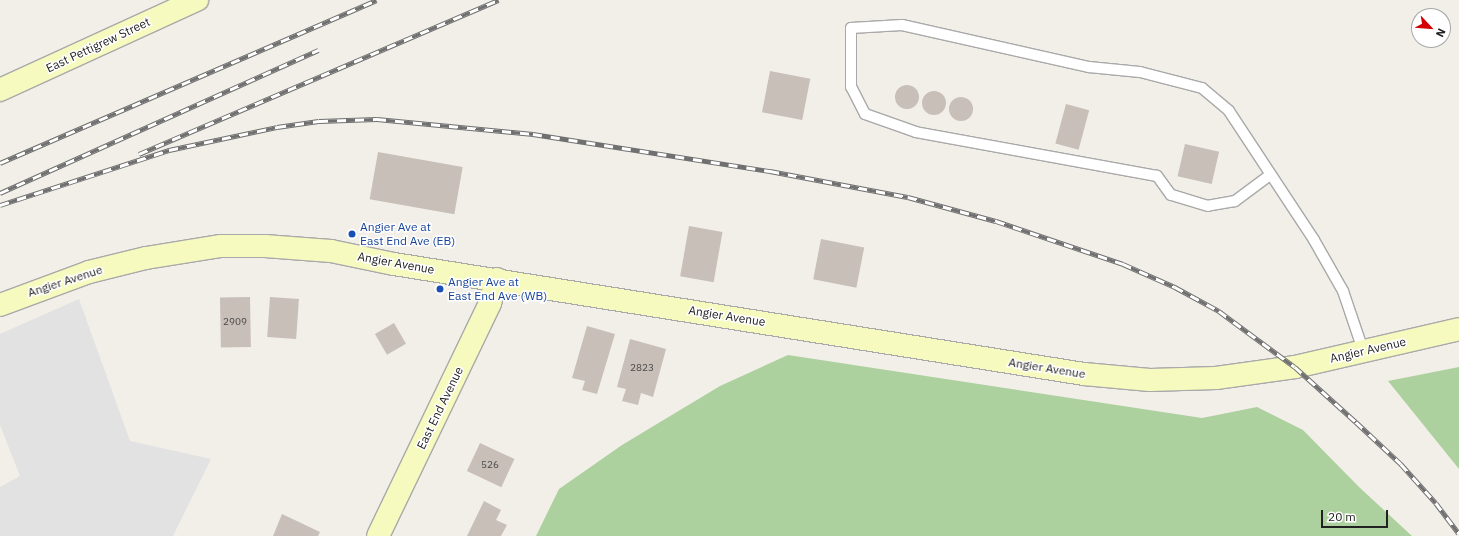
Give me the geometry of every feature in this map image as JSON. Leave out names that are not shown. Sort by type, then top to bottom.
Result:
[{"type":"main road","name":"East Pettigrew Street","points":[[0,90],[197,0]]},
{"type":"main road","name":"Angier Avenue","points":[[0,305],[89,272],[173,252],[221,246],[265,246],[331,251],[394,264],[497,279],[1084,374],[1150,380],[1216,378],[1295,367],[1459,329]]},
{"type":"main road","name":"East End Avenue","points":[[378,536],[490,303],[497,279]]},
{"type":"lane","points":[[1270,175],[1235,201],[1208,206],[1171,195],[1157,176],[916,132],[865,114],[850,87],[851,28],[902,25],[1089,67],[1140,72],[1202,88],[1229,111],[1314,240],[1344,291],[1364,350]]},
{"type":"green space","points":[[788,355],[1202,418],[1257,407],[1303,430],[1359,487],[1412,536],[536,536],[559,489],[622,445],[720,386]]},
{"type":"green space","points":[[1459,367],[1459,469],[1388,381]]},
{"type":"shaded area","points":[[79,299],[130,441],[211,459],[173,536],[0,536],[0,487],[20,476],[0,425],[0,334]]},
{"type":"building","points":[[770,71],[810,79],[802,120],[762,112]]},
{"type":"building","points":[[907,85],[912,86],[918,92],[918,102],[912,108],[907,109],[902,108],[896,102],[895,97],[896,92],[902,86]]},
{"type":"building","points":[[934,91],[939,92],[945,98],[945,108],[939,114],[934,115],[929,114],[923,108],[922,103],[923,98],[929,92]]},
{"type":"building","points":[[961,97],[966,98],[972,104],[972,114],[966,120],[961,121],[956,120],[950,114],[949,109],[950,104],[956,98]]},
{"type":"building","points":[[1066,104],[1089,110],[1079,150],[1055,144]]},
{"type":"building","points":[[1185,144],[1219,152],[1212,184],[1178,176]]},
{"type":"building","points":[[378,152],[463,167],[454,214],[370,199]]},
{"type":"building","points":[[689,226],[722,232],[714,282],[680,276]]},
{"type":"building","points":[[821,239],[864,247],[856,288],[813,279]]},
{"type":"building","points":[[250,297],[251,347],[221,348],[220,298]]},
{"type":"building","points":[[270,297],[299,299],[296,339],[267,337]]},
{"type":"building","points":[[394,323],[406,344],[387,355],[375,334]]},
{"type":"building","points":[[587,326],[615,334],[597,394],[582,390],[585,381],[572,378]]},
{"type":"building","points":[[630,339],[666,349],[653,397],[641,393],[638,405],[622,401],[626,389],[617,387]]},
{"type":"building","points":[[480,443],[514,459],[501,487],[467,471]]},
{"type":"building","points":[[484,501],[501,510],[496,520],[507,525],[501,536],[467,536]]},
{"type":"building","points":[[282,514],[320,532],[318,536],[273,536]]},
{"type":"railway","points":[[0,163],[376,0]]},
{"type":"railway","points":[[139,154],[498,0]]},
{"type":"railway","points":[[0,193],[318,50]]},
{"type":"railway","points":[[0,205],[169,150],[277,127],[319,121],[377,119],[533,134],[770,171],[908,197],[996,221],[1123,264],[1175,287],[1219,311],[1295,367],[1356,422],[1401,464],[1436,503],[1459,533]]},
{"type":"place","name":"Angier Ave at East End Ave (EB)","points":[[352,234]]},
{"type":"place","name":"Angier Ave at East End Ave (WB)","points":[[440,289]]}]
